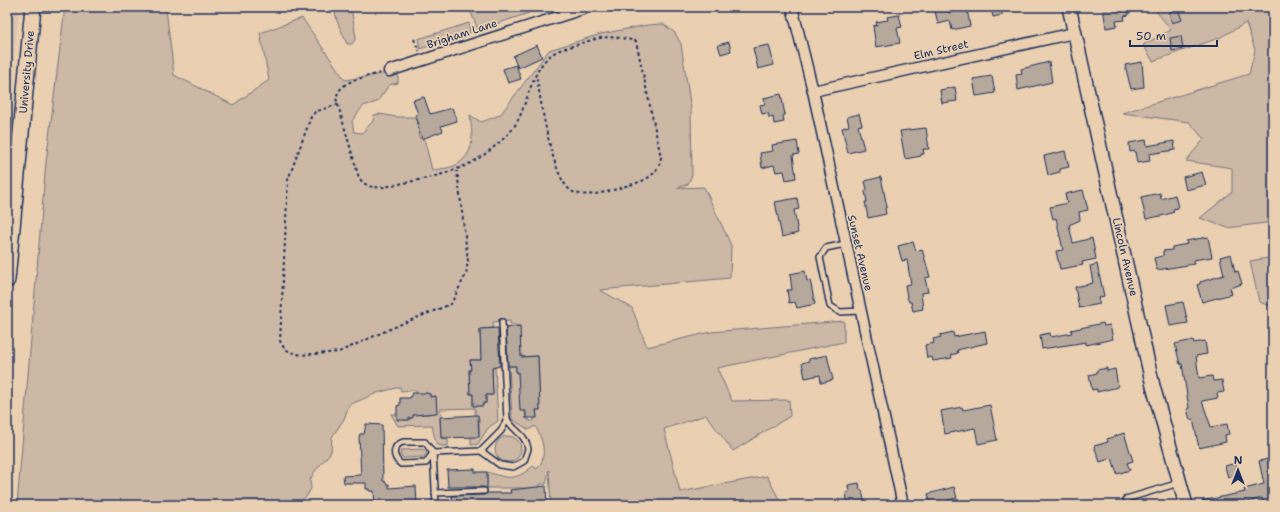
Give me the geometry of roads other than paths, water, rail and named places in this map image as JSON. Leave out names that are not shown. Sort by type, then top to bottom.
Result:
[{"type":"main road","name":"University Drive","points":[[7,280],[11,188],[33,7]]},
{"type":"street","name":"Brigham Lane","points":[[389,71],[588,7]]},
{"type":"street","name":"Sunset Avenue","points":[[792,7],[812,91],[903,505]]},
{"type":"street","name":"Lincoln Avenue","points":[[1069,7],[1153,386],[1186,505]]},
{"type":"street","name":"Elm Street","points":[[812,91],[1074,33]]},
{"type":"lane","points":[[845,244],[826,248],[820,257],[830,306],[840,312],[860,311]]},
{"type":"lane","points":[[433,453],[481,451],[500,465],[506,467],[513,467],[524,461],[527,455],[527,443],[523,436],[513,429],[507,419],[502,322]]},
{"type":"lane","points":[[481,451],[501,431],[507,419]]},
{"type":"lane","points":[[433,453],[426,463],[404,464],[397,460],[394,453],[400,443],[425,442],[433,453],[436,505]]},
{"type":"lane","points":[[1126,499],[1180,483]]},
{"type":"lane","points":[[435,493],[484,491]]}]
